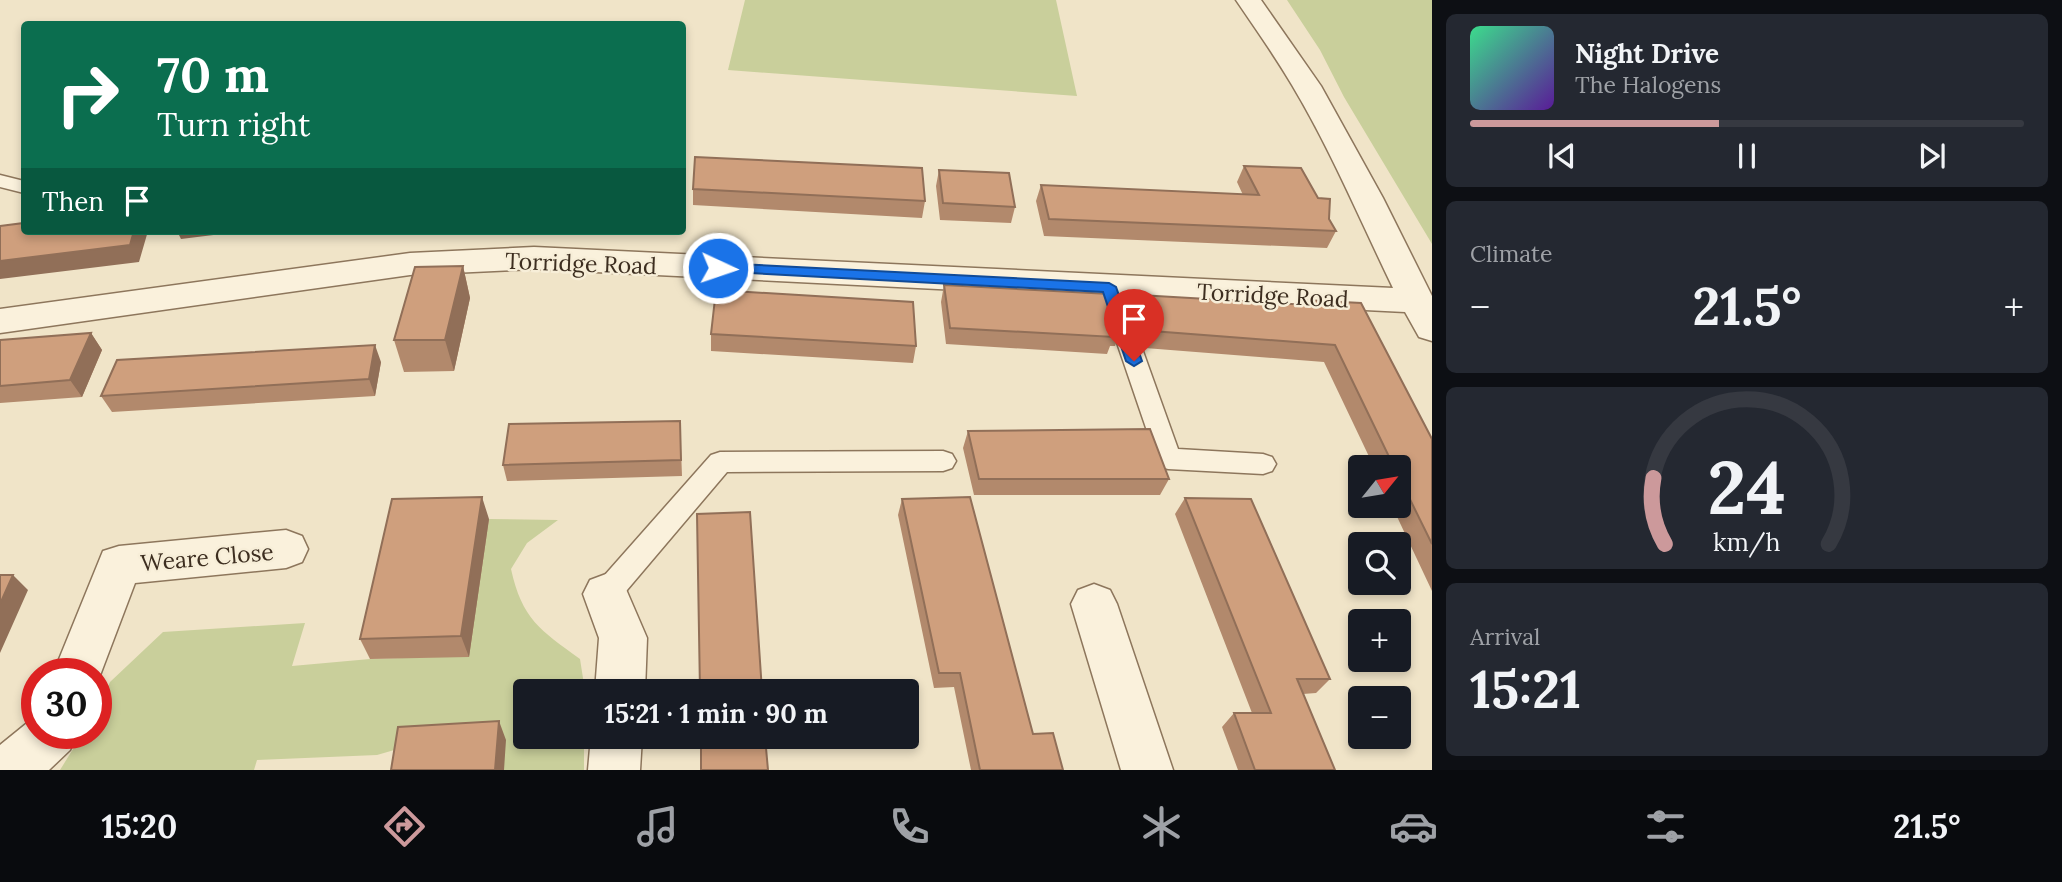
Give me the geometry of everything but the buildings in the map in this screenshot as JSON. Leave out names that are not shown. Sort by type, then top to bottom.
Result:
[{"type":"street","points":[[1248,0],[1314,97],[1358,179],[1424,315]]},
{"type":"street","name":"Torridge Road","points":[[0,321],[410,264],[534,258],[1109,287],[1424,315]]},
{"type":"street","name":"Weare Close","points":[[83,658],[119,565],[286,549]]},
{"type":"street","points":[[606,594],[623,638],[621,679]]},
{"type":"street","points":[[1094,604],[1147,770]]},
{"type":"street","points":[[10,770],[34,749]]},
{"type":"street","points":[[614,770],[616,749]]},
{"type":"lane","points":[[0,181],[21,186]]},
{"type":"lane","points":[[1109,287],[1168,459],[1264,464]]},
{"type":"lane","points":[[606,594],[720,462],[943,461]]},
{"type":"green space","points":[[745,0],[1056,0],[1077,96],[728,70]]},
{"type":"green space","points":[[1287,0],[1432,0],[1432,244],[1344,97],[1320,50]]},
{"type":"green space","points":[[489,519],[558,520],[527,543],[511,569],[515,586],[527,612],[543,631],[580,659],[583,679],[513,679],[513,749],[584,749],[584,770],[504,770],[408,746],[377,755],[257,760],[254,770],[60,770],[73,749],[112,749],[112,680],[163,632],[305,623],[292,666],[370,659],[468,656]]},
{"type":"route","points":[[718,268],[1109,287],[1134,361]]}]
